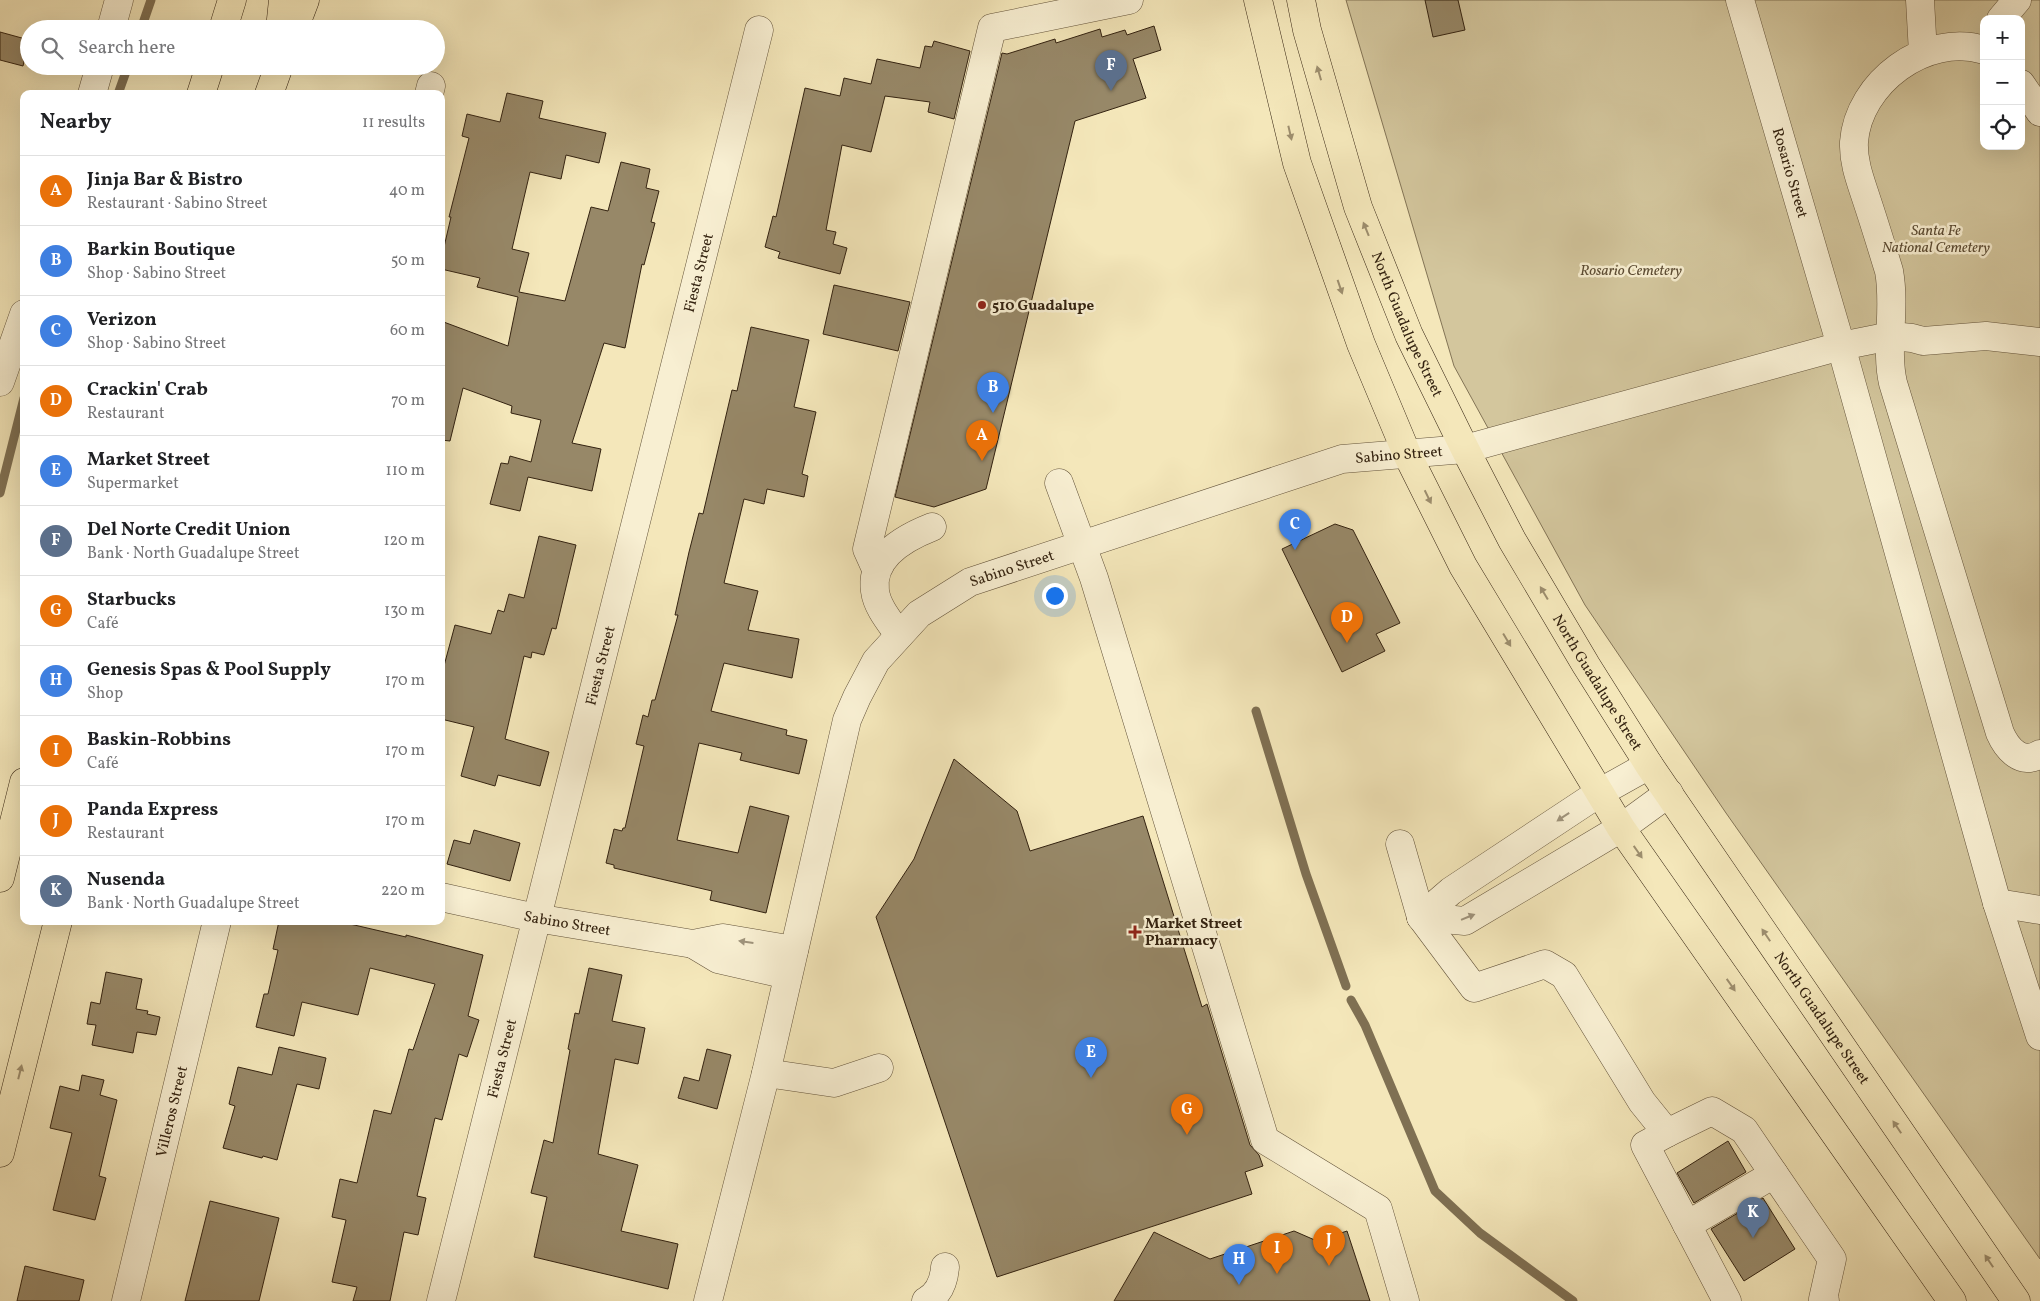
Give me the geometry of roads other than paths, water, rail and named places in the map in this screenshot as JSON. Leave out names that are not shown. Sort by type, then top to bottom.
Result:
[{"type":"main road","points":[[225,20],[232,0]]},
{"type":"main road","points":[[281,20],[283,0]]},
{"type":"main road","points":[[297,20],[305,0]]},
{"type":"main road","points":[[1258,0],[1297,163],[1361,344],[1407,454],[1463,566],[1598,793],[1621,828],[1952,1301]]},
{"type":"main road","name":"North Guadalupe Street","points":[[1301,0],[1307,30],[1358,207],[1409,335],[1465,449],[1517,548],[1649,765],[2016,1301]]},
{"type":"main road","points":[[202,90],[207,75]]},
{"type":"main road","points":[[0,878],[20,801]]},
{"type":"main road","points":[[0,1153],[57,925]]},
{"type":"street","points":[[113,20],[119,0]]},
{"type":"street","points":[[899,635],[883,612],[875,592],[876,569],[867,549],[992,28],[1129,0]]},
{"type":"street","name":"Rosario Street","points":[[1740,0],[1841,346],[1998,903],[2040,1036]]},
{"type":"street","points":[[1920,0],[1923,53]]},
{"type":"street","points":[[2004,15],[2016,0]]},
{"type":"street","name":"Fiesta Street","points":[[441,1301],[760,30]]},
{"type":"street","points":[[1980,49],[1965,46],[1923,53],[1908,60],[1882,83],[1864,110],[1857,127],[1854,143],[1855,163],[1889,271],[1892,288],[1892,336],[1889,368],[2000,734],[2005,744],[2018,756],[2029,758],[2040,754]]},
{"type":"street","points":[[93,90],[97,75]]},
{"type":"street","points":[[2025,90],[2040,112]]},
{"type":"street","points":[[0,382],[20,325]]},
{"type":"street","name":"Sabino Street","points":[[445,898],[536,918],[693,944],[723,938],[791,963],[847,720],[857,697],[876,661],[899,635],[920,614],[970,582],[1342,459],[1465,449],[1841,346],[1892,336],[1923,341],[1986,336],[2040,342]]},
{"type":"street","points":[[1059,484],[1082,544],[1265,1140],[1378,1209],[1405,1301]]},
{"type":"street","points":[[876,569],[895,546],[915,534],[932,527]]},
{"type":"street","points":[[1421,917],[1451,891],[1598,793],[1649,765]]},
{"type":"street","points":[[1421,917],[1465,921],[1621,828],[1669,794]]},
{"type":"street","points":[[1400,844],[1421,917],[1474,988],[1545,964],[1564,975],[1642,1102],[1667,1133]]},
{"type":"street","points":[[1998,903],[2040,910]]},
{"type":"street","name":"Villeros Street","points":[[126,1301],[216,925]]},
{"type":"street","points":[[708,1301],[766,1073],[791,963]]},
{"type":"street","points":[[766,1073],[834,1083],[879,1068]]},
{"type":"street","points":[[1727,1301],[1644,1145],[1712,1111],[1744,1130],[1832,1259],[1822,1300]]},
{"type":"street","points":[[1687,1225],[1774,1174]]},
{"type":"street","points":[[926,1301],[932,1298],[944,1280],[944,1267]]},
{"type":"waterway","points":[[144,20],[151,0]]},
{"type":"waterway","points":[[119,90],[125,75]]},
{"type":"waterway","points":[[0,493],[20,414]]},
{"type":"waterway","points":[[1256,711],[1306,874],[1346,986]]},
{"type":"waterway","points":[[1351,1000],[1365,1025],[1435,1191],[1480,1233],[1573,1301]]},
{"type":"place","name":"Del Norte Credit Union","points":[[1111,91]]},
{"type":"place","name":"510 Guadalupe","points":[[982,305]]},
{"type":"place","name":"Barkin Boutique","points":[[993,413]]},
{"type":"place","name":"Jinja Bar & Bistro","points":[[982,461]]},
{"type":"place","name":"Verizon","points":[[1295,550]]},
{"type":"place","name":"Crackin' Crab","points":[[1347,643]]},
{"type":"place","name":"Market Street Pharmacy","points":[[1135,932]]},
{"type":"place","name":"Market Street","points":[[1091,1078]]},
{"type":"place","name":"Starbucks","points":[[1187,1135]]},
{"type":"place","name":"Nusenda","points":[[1753,1238]]},
{"type":"place","name":"Panda Express","points":[[1329,1266]]},
{"type":"place","name":"Baskin-Robbins","points":[[1277,1274]]},
{"type":"place","name":"Genesis Spas & Pool Supply","points":[[1239,1285]]},
{"type":"park label","name":"Santa Fe National Cemetery","points":[[1936,238]]},
{"type":"park label","name":"Rosario Cemetery","points":[[1631,270]]}]
